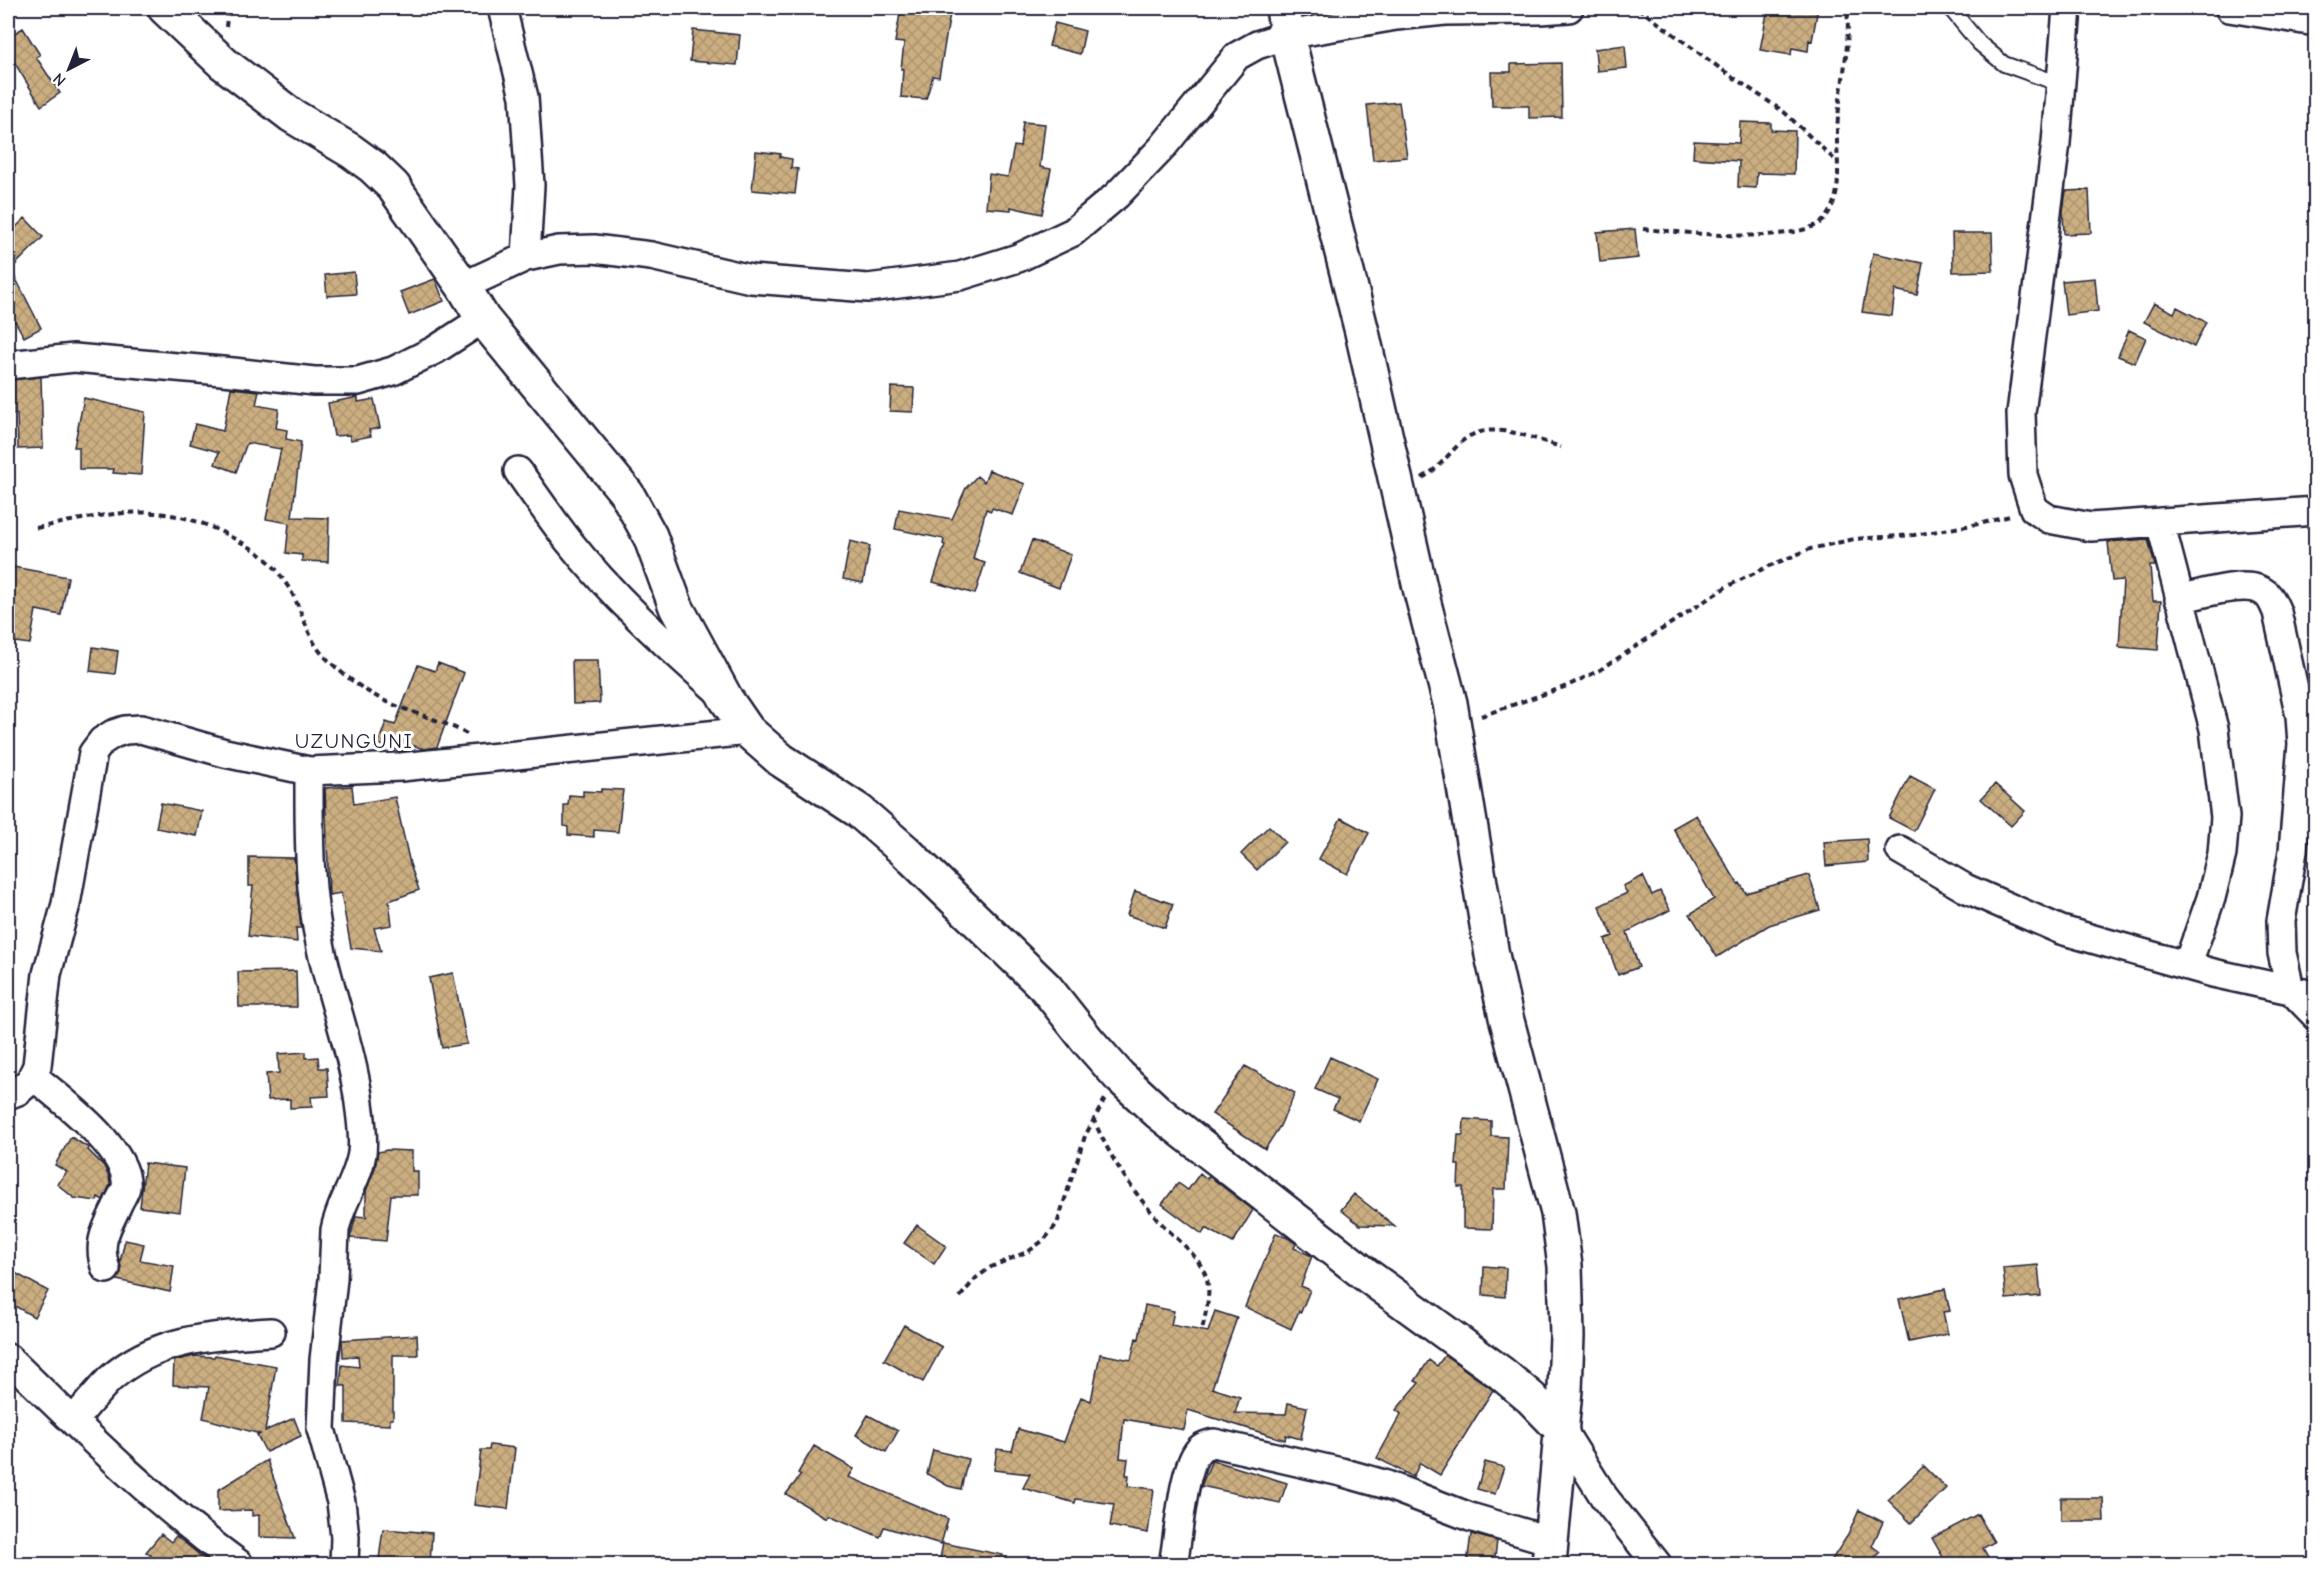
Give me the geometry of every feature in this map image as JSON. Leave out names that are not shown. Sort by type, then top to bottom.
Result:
[{"type":"street","points":[[165,8],[231,70],[291,115],[351,151],[393,186],[463,286],[483,319],[627,494],[650,536],[676,607],[726,699],[748,731],[781,760],[859,811],[905,851],[1046,988],[1119,1076],[1192,1140],[1365,1274],[1501,1373],[1531,1398],[1562,1430],[1604,1497],[1657,1564]]},
{"type":"street","points":[[502,8],[524,97],[530,185],[526,257]]},
{"type":"street","points":[[463,286],[526,257],[559,250],[594,249],[651,256],[751,279],[868,288],[960,276],[1018,258],[1074,232],[1117,195],[1161,149],[1237,56],[1257,45],[1285,21],[1359,21],[1445,10],[1569,8]]},
{"type":"street","points":[[2067,8],[2045,234],[2021,412],[2023,475],[2034,509],[2049,519],[2091,527],[2316,511]]},
{"type":"street","points":[[2229,8],[2316,22]]},
{"type":"street","points":[[1173,1564],[1187,1477],[1199,1450],[1203,1446],[1214,1443],[1341,1472],[1386,1485],[1470,1517],[1550,1553],[1562,1430],[1567,1336],[1565,1266],[1558,1213],[1506,1017],[1492,955],[1450,702],[1421,592],[1362,332],[1285,21]]},
{"type":"street","points":[[10,361],[74,358],[314,381],[358,381],[393,371],[435,350],[483,319]]},
{"type":"street","points":[[518,471],[568,540],[626,605],[661,641],[726,699]]},
{"type":"street","points":[[2160,522],[2214,729],[2225,817],[2222,854],[2217,876],[2187,966]]},
{"type":"street","points":[[2179,599],[2238,588],[2258,589],[2270,597],[2277,612],[2300,716],[2302,744],[2293,851],[2281,921],[2282,953],[2290,989],[2316,1016]]},
{"type":"street","points":[[8,1095],[18,1091],[33,1076],[37,1066],[46,974],[66,904],[93,753],[102,741],[113,734],[125,730],[141,729],[271,764],[309,771],[401,766],[748,731]]},
{"type":"street","points":[[309,771],[309,828],[318,933],[327,976],[342,1020],[356,1075],[362,1124],[362,1154],[335,1230],[321,1413],[324,1446],[332,1465],[341,1502],[345,1537],[344,1564]]},
{"type":"street","points":[[1900,850],[1965,888],[2061,930],[2187,966],[2316,996]]},
{"type":"street","points":[[33,1076],[99,1133],[116,1155],[124,1176],[126,1187],[103,1237],[102,1258],[106,1269]]},
{"type":"street","points":[[73,1421],[111,1378],[139,1359],[167,1345],[203,1337],[271,1332]]},
{"type":"street","points":[[8,1358],[190,1528],[239,1564]]},
{"type":"lane","points":[[1950,8],[1979,43],[2004,64],[2060,84]]},
{"type":"path","points":[[1638,8],[1784,112],[1836,161]]},
{"type":"path","points":[[1642,229],[1757,235],[1786,233],[1809,228],[1824,219],[1834,202],[1837,190],[1837,130],[1847,38],[1847,8]]},
{"type":"path","points":[[1398,484],[1417,481],[1433,472],[1461,441],[1478,432],[1497,430],[1561,447]]},
{"type":"path","points":[[1454,725],[1524,702],[1600,670],[1726,587],[1810,549],[1854,539],[1914,535],[1979,525],[2034,509]]},
{"type":"path","points":[[36,528],[109,514],[145,512],[183,516],[213,526],[252,548],[276,570],[294,597],[322,654],[344,673],[367,691],[384,700],[451,724],[477,739],[495,757]]},
{"type":"path","points":[[960,1297],[976,1278],[991,1267],[1029,1251],[1044,1240],[1057,1224],[1085,1136],[1093,1117],[1119,1076]]},
{"type":"path","points":[[1093,1117],[1104,1145],[1122,1176],[1162,1224],[1197,1260],[1206,1276],[1209,1294],[1202,1331]]},
{"type":"building","points":[[901,8],[951,8],[939,77],[933,76],[926,99],[901,97],[904,43],[895,42]]},
{"type":"building","points":[[1768,8],[1818,8],[1808,51],[1792,48],[1791,55],[1760,50]]},
{"type":"building","points":[[1055,23],[1085,31],[1080,54],[1049,46]]},
{"type":"building","points":[[23,28],[40,55],[36,57],[60,93],[41,106],[8,52],[8,37]]},
{"type":"building","points":[[693,30],[740,35],[737,65],[690,61]]},
{"type":"building","points":[[1625,45],[1627,68],[1597,71],[1595,49]]},
{"type":"building","points":[[1561,63],[1562,117],[1529,118],[1529,106],[1492,106],[1491,72],[1511,72],[1511,64]]},
{"type":"building","points":[[1399,102],[1407,157],[1373,160],[1367,105]]},
{"type":"building","points":[[1023,122],[1045,124],[1040,167],[1051,169],[1042,214],[1011,207],[1011,210],[986,208],[989,174],[1008,177],[1014,146],[1020,147]]},
{"type":"building","points":[[1740,122],[1771,123],[1771,130],[1795,131],[1794,174],[1757,173],[1756,188],[1738,187],[1739,161],[1693,158],[1694,141],[1739,143]]},
{"type":"building","points":[[756,151],[781,154],[780,157],[792,159],[791,168],[798,169],[795,194],[752,190]]},
{"type":"building","points":[[2089,190],[2091,233],[2064,234],[2063,211],[2066,191]]},
{"type":"building","points":[[25,218],[43,237],[11,269],[41,328],[24,337],[15,321],[8,325],[8,235]]},
{"type":"building","points":[[1635,229],[1638,258],[1600,262],[1597,232]]},
{"type":"building","points":[[1952,233],[1992,233],[1993,271],[1953,272]]},
{"type":"building","points":[[1873,253],[1923,263],[1917,295],[1895,290],[1892,316],[1862,312]]},
{"type":"building","points":[[354,272],[356,294],[327,296],[325,275]]},
{"type":"building","points":[[2095,278],[2098,311],[2066,315],[2062,281]]},
{"type":"building","points":[[435,279],[444,301],[409,315],[400,292]]},
{"type":"building","points":[[2154,303],[2174,313],[2177,307],[2206,322],[2194,347],[2144,322]]},
{"type":"building","points":[[2129,330],[2146,338],[2135,363],[2118,356]]},
{"type":"building","points":[[41,377],[43,448],[18,449],[17,414],[8,415],[8,380]]},
{"type":"building","points":[[891,387],[914,388],[913,412],[890,411]]},
{"type":"building","points":[[231,388],[259,391],[256,405],[279,409],[276,428],[287,430],[286,439],[301,442],[292,517],[329,518],[328,562],[302,561],[302,555],[286,553],[289,523],[266,519],[281,449],[247,443],[236,472],[215,464],[219,452],[190,444],[195,424],[223,431]]},
{"type":"building","points":[[358,397],[358,402],[374,399],[380,428],[369,430],[371,436],[351,440],[349,435],[334,436],[328,403]]},
{"type":"building","points":[[84,398],[145,412],[141,475],[113,473],[114,469],[79,469],[79,447],[74,447]]},
{"type":"building","points":[[989,470],[1025,484],[1013,515],[992,508],[991,511],[986,509],[973,559],[985,563],[975,594],[933,582],[945,545],[943,544],[944,539],[895,529],[899,509],[952,519],[966,488],[977,476],[984,482]]},
{"type":"building","points":[[2148,539],[2155,566],[2150,566],[2153,601],[2161,601],[2158,650],[2119,647],[2123,580],[2112,581],[2108,542]]},
{"type":"building","points":[[1032,540],[1071,555],[1059,588],[1020,573]]},
{"type":"building","points":[[850,541],[870,546],[863,583],[843,579]]},
{"type":"building","points":[[8,566],[68,577],[61,615],[36,610],[30,644],[8,641],[12,617],[8,617]]},
{"type":"building","points":[[93,647],[118,651],[115,674],[90,671]]},
{"type":"building","points":[[572,660],[598,660],[600,703],[573,704]]},
{"type":"building","points":[[438,663],[464,673],[437,747],[424,749],[411,745],[409,750],[399,751],[378,744],[386,722],[395,725],[418,665],[435,671]]},
{"type":"building","points":[[1910,776],[1935,789],[1914,831],[1889,818]]},
{"type":"building","points":[[1995,784],[2025,811],[2011,826],[1981,799]]},
{"type":"building","points":[[352,786],[354,804],[395,797],[410,864],[419,890],[389,901],[392,925],[374,928],[381,951],[351,948],[341,893],[329,895],[325,788]]},
{"type":"building","points":[[601,789],[623,790],[618,832],[594,830],[594,837],[568,835],[568,827],[564,826],[564,805],[568,805],[569,795],[583,796],[583,791],[601,792]]},
{"type":"building","points":[[161,803],[202,811],[197,836],[156,828]]},
{"type":"building","points":[[1696,815],[1738,884],[1740,883],[1746,893],[1809,875],[1820,910],[1769,925],[1717,957],[1690,914],[1714,899],[1673,828]]},
{"type":"building","points":[[1341,818],[1369,833],[1347,874],[1319,859]]},
{"type":"building","points":[[1269,826],[1285,842],[1257,870],[1241,854]]},
{"type":"building","points":[[1867,839],[1868,862],[1826,866],[1824,842]]},
{"type":"building","points":[[249,857],[294,858],[301,928],[296,928],[297,942],[248,936],[253,886],[249,886]]},
{"type":"building","points":[[1643,876],[1652,895],[1660,891],[1670,910],[1627,932],[1639,967],[1618,975],[1605,939],[1613,936],[1599,906],[1627,893],[1623,886]]},
{"type":"building","points":[[1135,891],[1173,904],[1165,928],[1127,915]]},
{"type":"building","points":[[296,971],[297,1007],[239,1007],[238,972]]},
{"type":"building","points":[[453,973],[467,1044],[442,1048],[429,978]]},
{"type":"building","points":[[306,1052],[306,1058],[318,1057],[319,1068],[327,1068],[329,1096],[311,1097],[312,1107],[290,1108],[290,1099],[268,1100],[266,1074],[279,1073],[278,1054]]},
{"type":"building","points":[[1330,1057],[1378,1079],[1359,1121],[1333,1109],[1338,1099],[1315,1089]]},
{"type":"building","points":[[1245,1066],[1295,1093],[1280,1126],[1265,1149],[1212,1114]]},
{"type":"building","points":[[1464,1119],[1491,1121],[1491,1136],[1508,1137],[1506,1189],[1493,1189],[1492,1229],[1463,1228],[1463,1187],[1458,1187],[1459,1165],[1456,1165],[1458,1135],[1463,1135]]},
{"type":"building","points":[[71,1137],[89,1148],[88,1150],[104,1166],[110,1185],[103,1200],[98,1197],[97,1201],[74,1198],[57,1184],[67,1172],[55,1165]]},
{"type":"building","points":[[412,1151],[412,1171],[418,1171],[418,1195],[391,1195],[386,1241],[350,1238],[356,1216],[366,1217],[366,1191],[375,1168],[378,1152]]},
{"type":"building","points":[[145,1163],[185,1168],[180,1212],[140,1207]]},
{"type":"building","points":[[1200,1173],[1207,1179],[1209,1176],[1253,1210],[1233,1243],[1206,1228],[1202,1234],[1162,1204],[1178,1183],[1188,1190]]},
{"type":"building","points":[[1354,1194],[1395,1226],[1360,1225],[1341,1210]]},
{"type":"building","points":[[917,1225],[946,1246],[934,1264],[904,1243]]},
{"type":"building","points":[[1276,1233],[1296,1244],[1294,1248],[1312,1256],[1301,1286],[1310,1290],[1291,1329],[1245,1307]]},
{"type":"building","points":[[125,1240],[144,1244],[140,1260],[174,1266],[170,1292],[117,1280],[121,1272],[120,1262]]},
{"type":"building","points":[[2038,1265],[2041,1296],[2006,1299],[2003,1268]]},
{"type":"building","points":[[1484,1266],[1506,1268],[1505,1297],[1483,1295]]},
{"type":"building","points":[[8,1269],[48,1291],[34,1317],[8,1302]]},
{"type":"building","points":[[1945,1289],[1950,1311],[1943,1312],[1948,1334],[1909,1342],[1899,1299]]},
{"type":"building","points":[[1145,1305],[1174,1311],[1171,1325],[1208,1332],[1215,1311],[1237,1318],[1212,1388],[1240,1397],[1235,1413],[1286,1414],[1288,1403],[1307,1407],[1301,1439],[1286,1435],[1285,1440],[1188,1410],[1184,1430],[1124,1419],[1120,1458],[1128,1459],[1126,1475],[1129,1475],[1128,1486],[1154,1489],[1148,1533],[1110,1526],[1114,1504],[1076,1499],[1075,1503],[1023,1488],[1030,1474],[994,1470],[997,1449],[1012,1451],[1018,1429],[1064,1442],[1081,1397],[1091,1401],[1100,1354],[1131,1360],[1136,1338],[1139,1339]]},
{"type":"building","points":[[904,1325],[942,1347],[923,1382],[884,1360]]},
{"type":"building","points":[[417,1335],[418,1355],[393,1355],[393,1419],[390,1419],[390,1425],[346,1423],[346,1386],[340,1386],[342,1365],[359,1367],[358,1356],[343,1357],[342,1340]]},
{"type":"building","points":[[215,1355],[276,1366],[265,1431],[294,1418],[301,1436],[266,1452],[257,1435],[260,1434],[203,1418],[209,1387],[173,1385],[174,1361],[194,1356],[214,1357]]},
{"type":"building","points":[[1445,1355],[1493,1390],[1440,1475],[1420,1463],[1413,1477],[1377,1458],[1401,1414],[1396,1410],[1419,1383],[1415,1381],[1429,1360],[1437,1366]]},
{"type":"building","points":[[868,1415],[898,1431],[886,1452],[856,1435]]},
{"type":"building","points":[[490,1445],[515,1448],[508,1509],[474,1505],[481,1450],[489,1450]]},
{"type":"building","points":[[814,1446],[854,1469],[849,1477],[948,1519],[941,1544],[884,1527],[880,1537],[829,1515],[827,1518],[786,1494],[801,1475],[798,1473]]},
{"type":"building","points":[[933,1450],[968,1459],[961,1489],[948,1486],[927,1474]]},
{"type":"building","points":[[267,1460],[295,1538],[259,1537],[259,1515],[252,1516],[252,1510],[218,1511],[218,1490]]},
{"type":"building","points":[[1212,1460],[1287,1483],[1280,1503],[1201,1486]]},
{"type":"building","points":[[1485,1462],[1504,1467],[1495,1494],[1477,1489]]},
{"type":"building","points":[[1924,1466],[1946,1488],[1911,1523],[1888,1500]]},
{"type":"building","points":[[2061,1498],[2103,1498],[2104,1521],[2061,1521]]},
{"type":"building","points":[[1859,1510],[1883,1522],[1872,1546],[1880,1552],[1867,1564],[1829,1564],[1848,1535]]},
{"type":"building","points":[[1978,1514],[1994,1542],[1983,1548],[1992,1564],[1947,1564],[1932,1538]]},
{"type":"building","points":[[383,1529],[432,1533],[430,1564],[398,1564],[398,1560],[379,1559]]},
{"type":"building","points":[[161,1534],[171,1542],[176,1536],[211,1564],[144,1564],[151,1555],[146,1552]]},
{"type":"building","points":[[1471,1534],[1497,1541],[1494,1564],[1467,1564]]},
{"type":"building","points":[[943,1543],[1003,1555],[1002,1564],[939,1564]]},
{"type":"district","name":"UZUNGUNI","points":[[354,741]]}]
